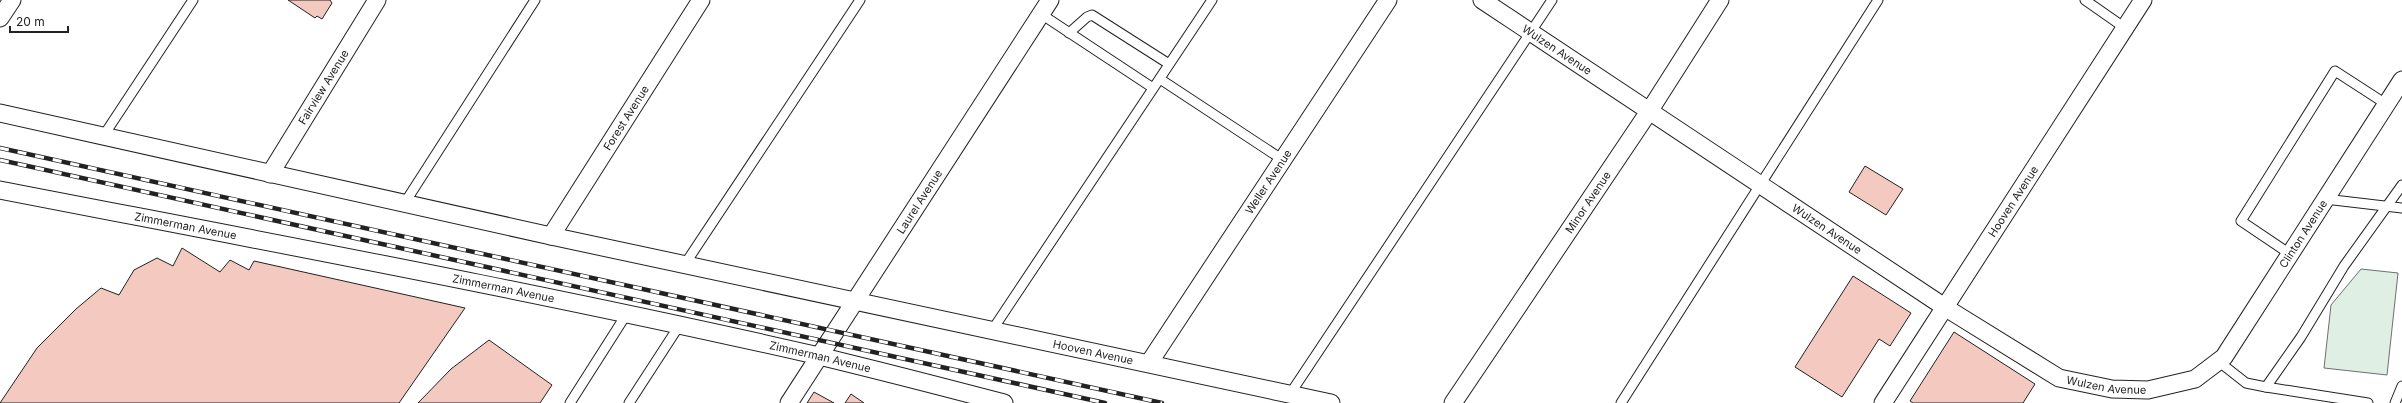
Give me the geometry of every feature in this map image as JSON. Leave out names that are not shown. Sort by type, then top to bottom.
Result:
[{"type":"street","points":[[0,18],[12,0]]},
{"type":"street","name":"Fairview Avenue","points":[[270,174],[377,0]]},
{"type":"street","name":"Forest Avenue","points":[[551,236],[701,0]]},
{"type":"street","name":"Weller Avenue","points":[[1149,363],[1388,0]]},
{"type":"street","name":"Wulzen Avenue","points":[[1482,0],[1650,110],[1946,308],[2059,378],[2112,389],[2148,390],[2195,379]]},
{"type":"street","name":"Minor Avenue","points":[[1453,403],[1650,110],[1720,0]]},
{"type":"street","name":"Hooven Avenue","points":[[1883,403],[1946,308],[2143,0]]},
{"type":"street","name":"Laurel Avenue","points":[[789,403],[1045,7]]},
{"type":"street","name":"Clinton Avenue","points":[[2195,379],[2224,357],[2402,80]]},
{"type":"street","points":[[0,113],[104,135],[404,204],[856,301]]},
{"type":"street","name":"Zimmerman Avenue","points":[[0,190],[679,326],[820,356],[1004,403]]},
{"type":"street","name":"Hooven Avenue","points":[[856,301],[993,329],[1331,403]]},
{"type":"lane","points":[[104,135],[192,0]]},
{"type":"lane","points":[[404,204],[535,0]]},
{"type":"lane","points":[[685,264],[860,0]]},
{"type":"lane","points":[[993,329],[1212,0]]},
{"type":"lane","points":[[1290,394],[1552,0]]},
{"type":"lane","points":[[1621,403],[1878,0]]},
{"type":"lane","points":[[2085,0],[2126,28]]},
{"type":"lane","points":[[1045,7],[1069,32],[1153,88]]},
{"type":"lane","points":[[1069,32],[1087,16],[1092,15],[1169,64]]},
{"type":"lane","points":[[2290,254],[2241,221],[2336,71],[2386,104]]},
{"type":"lane","points":[[1160,79],[1283,160]]},
{"type":"lane","points":[[2266,387],[2301,337],[2344,266],[2402,185]]},
{"type":"lane","points":[[2325,199],[2402,208]]},
{"type":"lane","points":[[570,403],[626,315]]},
{"type":"lane","points":[[629,403],[679,326]]},
{"type":"lane","points":[[2218,361],[2246,383],[2368,403]]},
{"type":"lane","points":[[2395,403],[2402,386]]},
{"type":"green space","points":[[2361,269],[2398,273],[2387,375],[2324,368],[2331,305]]},
{"type":"building","points":[[288,0],[330,0],[332,3],[322,19],[317,16],[315,18]]},
{"type":"building","points":[[1865,166],[1903,189],[1886,215],[1849,192]]},
{"type":"building","points":[[182,248],[220,272],[230,260],[249,270],[254,261],[465,308],[399,403],[0,403],[37,348],[76,309],[101,288],[119,295],[134,270],[157,258],[173,266]]},
{"type":"building","points":[[1853,276],[1911,313],[1890,346],[1879,339],[1842,397],[1795,367]]},
{"type":"building","points":[[1954,332],[2035,384],[2023,403],[1913,403],[1910,401]]},
{"type":"building","points":[[489,340],[552,385],[540,403],[418,403],[451,369]]},
{"type":"building","points":[[814,392],[834,403],[807,403]]},
{"type":"building","points":[[851,394],[864,403],[845,403]]},
{"type":"railway","points":[[0,148],[1162,403]]},
{"type":"railway","points":[[0,160],[1105,403]]}]
